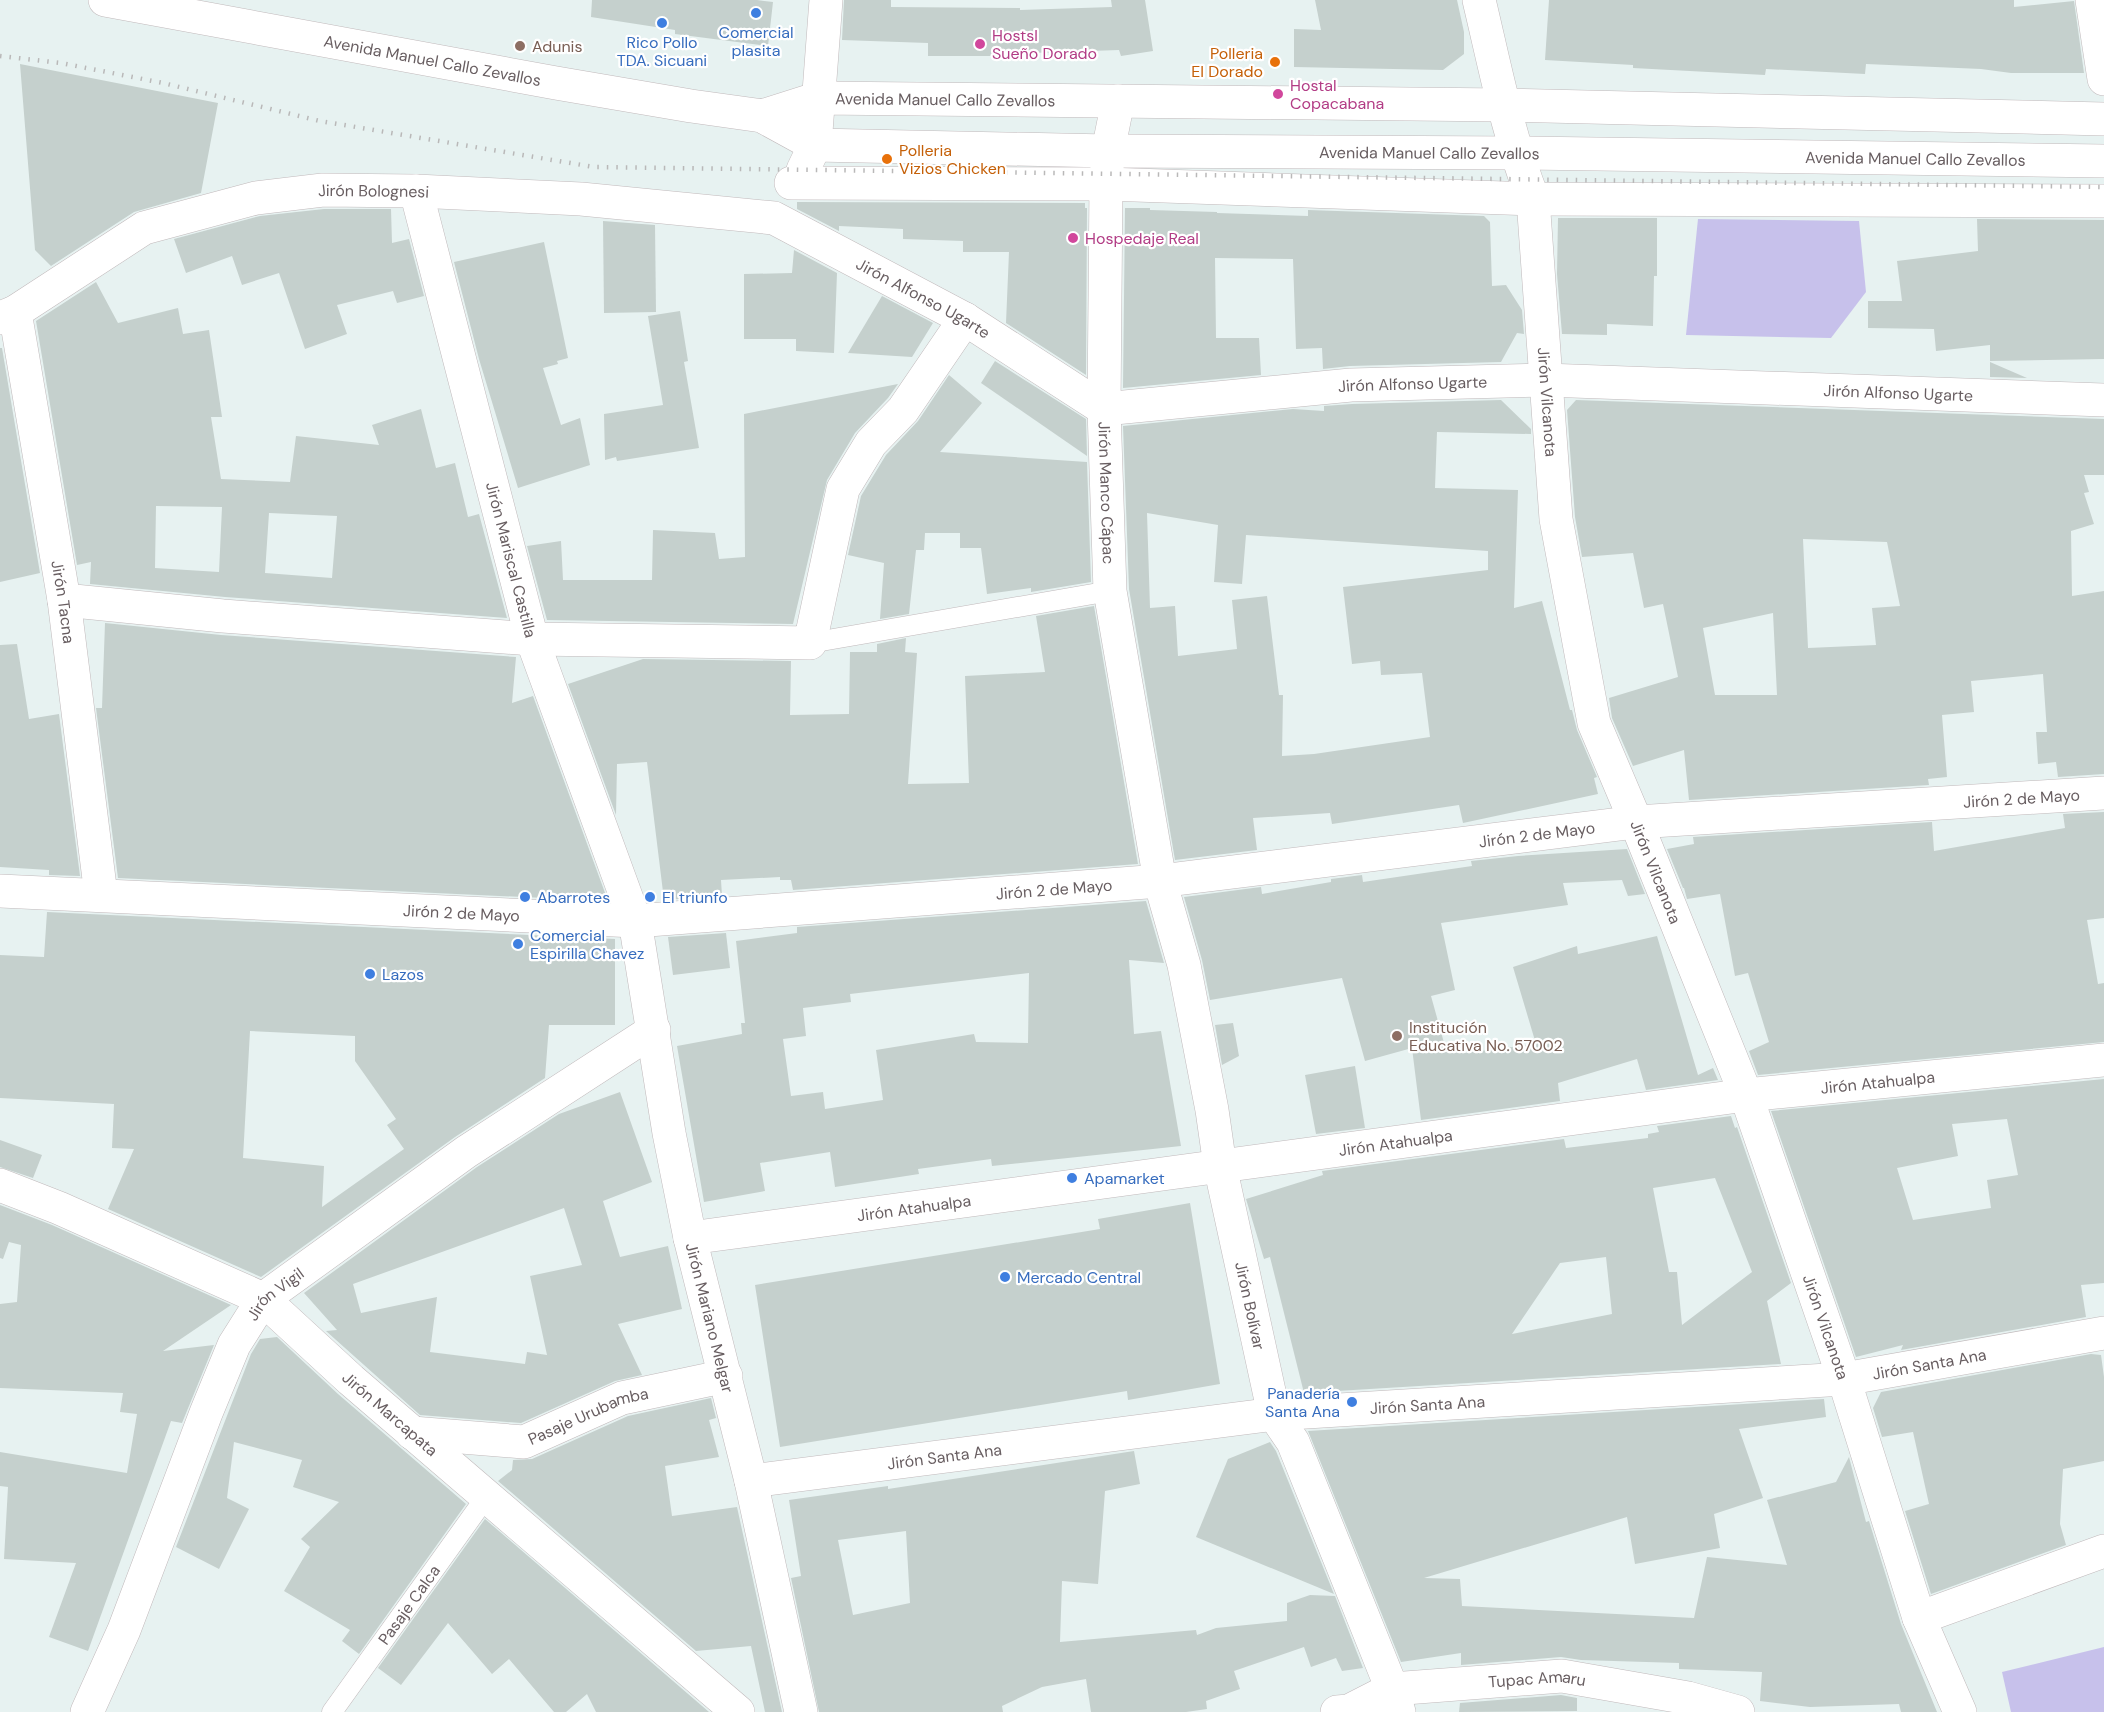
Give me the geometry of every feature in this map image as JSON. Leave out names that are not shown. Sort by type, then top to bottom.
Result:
[{"type":"street","name":"Avenida Manuel Callo Zevallos","points":[[105,0],[556,83],[762,116],[814,145],[1108,151],[1518,153],[2104,161]]},
{"type":"street","points":[[774,218],[791,183],[804,169],[814,145],[826,0]]},
{"type":"street","name":"Jirón Vilcanota","points":[[1479,0],[1504,105],[1533,199],[1556,519],[1594,723],[1746,1095],[1844,1379],[1919,1618],[1960,1712]]},
{"type":"street","points":[[2092,0],[2104,78]]},
{"type":"street","name":"Avenida Manuel Callo Zevallos","points":[[762,116],[819,98],[1504,105],[2104,119]]},
{"type":"street","name":"Jirón Manco Cápac","points":[[1118,101],[1108,151],[1106,184],[1104,409],[1110,591],[1160,880]]},
{"type":"street","points":[[791,183],[1106,184],[1533,199],[2104,201]]},
{"type":"street","name":"Jirón Bolognesi","points":[[8,315],[144,228],[256,198],[322,190],[416,191],[581,199],[774,218]]},
{"type":"street","name":"Jirón Mariscal Castilla","points":[[416,191],[532,639],[635,921]]},
{"type":"street","name":"Jirón Alfonso Ugarte","points":[[774,218],[965,319],[1104,409],[1351,385],[1545,380],[2104,400]]},
{"type":"street","name":"Jirón Tacna","points":[[8,315],[64,600],[100,895]]},
{"type":"street","points":[[64,600],[223,616],[532,639],[810,643],[843,489],[871,443],[903,410],[965,319]]},
{"type":"street","name":"Jirón 2 de Mayo","points":[[0,891],[635,921],[1160,880],[1636,822],[2104,793]]},
{"type":"street","name":"Jirón Bolívar","points":[[1160,880],[1184,965],[1212,1110],[1220,1166],[1274,1414],[1293,1442],[1395,1701]]},
{"type":"street","name":"Jirón Mariano Melgar","points":[[635,921],[669,1133],[690,1238],[751,1481],[801,1712]]},
{"type":"street","name":"Jirón Vigil","points":[[87,1712],[123,1630],[234,1345],[263,1299],[466,1152],[654,1030]]},
{"type":"street","name":"Jirón Atahualpa","points":[[690,1238],[1746,1095],[2104,1060]]},
{"type":"street","name":"Jirón Marcapata","points":[[0,1185],[59,1208],[263,1299],[412,1434],[738,1712]]},
{"type":"street","name":"Jirón Santa Ana","points":[[751,1481],[1274,1414],[1844,1379],[2104,1334]]},
{"type":"street","name":"Pasaje Urubamba","points":[[412,1434],[524,1442],[622,1398],[726,1376]]},
{"type":"street","points":[[1919,1618],[2104,1551]]},
{"type":"street","name":"Tupac Amaru","points":[[1337,1712],[1562,1676],[1688,1698],[1738,1712]]},
{"type":"lane","points":[[810,643],[1110,591]]},
{"type":"lane","name":"Pasaje Calca","points":[[332,1712],[486,1497]]},
{"type":"shaded area","points":[[1698,219],[1859,221],[1866,292],[1831,338],[1686,335]]},
{"type":"shaded area","points":[[2104,1647],[2104,1712],[2011,1712],[2002,1672]]},
{"type":"building","points":[[592,0],[757,0],[773,2],[768,46],[675,34],[675,30],[591,17]]},
{"type":"building","points":[[844,0],[891,0],[891,7],[1020,8],[1020,10],[1112,7],[1111,0],[1145,0],[1153,51],[1121,56],[1119,50],[991,56],[928,56],[928,43],[842,40]]},
{"type":"building","points":[[1315,0],[1457,0],[1464,32],[1464,54],[1443,70],[1294,67],[1294,29],[1321,30]]},
{"type":"building","points":[[1549,0],[2014,0],[2014,7],[2074,1],[2084,73],[2011,73],[1981,69],[1866,64],[1865,74],[1766,69],[1765,75],[1633,68],[1633,65],[1545,60]]},
{"type":"building","points":[[20,64],[218,103],[201,193],[134,212],[51,266],[35,250]]},
{"type":"building","points":[[797,202],[1085,203],[1085,208],[1087,208],[1086,375],[1006,323],[1009,252],[963,252],[963,241],[903,239],[903,229],[839,226],[839,231],[797,209]]},
{"type":"building","points":[[1125,208],[1308,216],[1308,210],[1484,216],[1490,222],[1492,286],[1506,285],[1522,310],[1524,334],[1517,333],[1501,362],[1350,366],[1323,369],[1322,348],[1296,349],[1293,259],[1215,258],[1216,338],[1259,338],[1261,375],[1123,388]]},
{"type":"building","points":[[324,209],[391,209],[392,243],[409,239],[424,296],[397,303],[393,291],[337,305],[347,334],[305,349],[279,273],[242,285],[232,256],[186,273],[174,239],[260,216]]},
{"type":"building","points":[[1558,218],[1657,218],[1657,276],[1654,276],[1653,326],[1607,324],[1607,335],[1562,334],[1557,274]]},
{"type":"building","points":[[1977,219],[2104,220],[2104,359],[1990,361],[1990,345],[1936,351],[1934,329],[1868,328],[1868,301],[1902,301],[1897,261],[1978,251]]},
{"type":"building","points":[[603,221],[655,225],[656,312],[604,313]]},
{"type":"building","points":[[544,242],[568,358],[557,361],[558,364],[543,368],[561,425],[580,418],[590,465],[518,488],[479,359],[454,262]]},
{"type":"building","points":[[794,250],[837,273],[834,353],[796,351],[796,339],[744,339],[744,274],[792,273]]},
{"type":"building","points":[[96,282],[118,323],[178,308],[183,334],[209,330],[222,417],[211,417],[221,479],[290,482],[296,436],[379,445],[372,425],[421,409],[436,468],[455,463],[468,517],[479,514],[507,618],[225,597],[90,584],[91,562],[77,565],[36,321]],"holes":[[[156,506],[222,507],[219,572],[155,568]],[[269,513],[337,516],[332,578],[265,573]]]},
{"type":"building","points":[[882,296],[933,323],[912,357],[848,353]]},
{"type":"building","points":[[680,311],[688,361],[684,362],[699,448],[617,461],[616,457],[605,460],[604,414],[663,405],[648,316]]},
{"type":"building","points":[[0,348],[2,348],[40,573],[0,582]]},
{"type":"building","points":[[995,361],[1086,419],[1087,456],[981,383]]},
{"type":"building","points":[[1990,362],[2027,378],[1990,377]]},
{"type":"building","points":[[949,375],[982,403],[940,452],[1087,462],[1091,582],[1031,592],[1031,588],[987,594],[981,548],[960,548],[960,533],[925,533],[924,550],[916,550],[909,614],[880,619],[884,563],[848,555],[861,496],[886,455],[918,421]]},
{"type":"building","points":[[898,384],[855,433],[827,480],[793,624],[547,620],[527,546],[561,541],[563,580],[652,580],[653,530],[715,533],[719,559],[745,557],[744,414]]},
{"type":"building","points":[[1501,400],[1531,429],[1531,434],[1437,432],[1435,488],[1518,490],[1514,608],[1542,601],[1570,710],[1572,710],[1577,730],[1597,777],[1594,778],[1598,794],[1463,823],[1459,805],[1332,824],[1330,813],[1253,818],[1257,850],[1175,860],[1129,589],[1123,426],[1293,409],[1324,411],[1324,406]],"holes":[[[1147,513],[1218,525],[1214,582],[1242,584],[1246,535],[1488,551],[1488,570],[1343,587],[1352,664],[1380,661],[1381,675],[1422,673],[1430,737],[1314,754],[1282,756],[1283,695],[1279,695],[1267,596],[1232,600],[1237,649],[1178,656],[1175,606],[1150,608]]]},
{"type":"building","points":[[1576,400],[2104,419],[2104,475],[2084,475],[2089,492],[2084,493],[2094,524],[2071,531],[2072,596],[2104,591],[2104,774],[2058,777],[2056,762],[2038,764],[2036,732],[2047,732],[2043,674],[1971,681],[1974,712],[1942,715],[1947,777],[1928,779],[1929,785],[1689,800],[1684,750],[1633,766],[1612,718],[1609,698],[1678,677],[1663,604],[1644,608],[1633,553],[1582,557],[1575,517],[1567,410]],"holes":[[[1803,539],[1887,542],[1900,606],[1872,608],[1876,645],[1808,648]],[[1773,613],[1777,695],[1715,695],[1703,628]]]},
{"type":"building","points":[[1094,606],[1138,864],[793,890],[791,880],[780,880],[780,877],[721,880],[722,896],[664,900],[647,762],[617,764],[616,815],[568,684],[643,659],[791,661],[790,715],[849,714],[850,652],[877,652],[877,644],[906,638],[905,652],[917,653],[908,784],[969,783],[965,676],[1045,672],[1036,616]]},
{"type":"building","points":[[105,623],[221,635],[516,657],[512,703],[533,696],[608,901],[118,878],[96,708],[102,708]]},
{"type":"building","points":[[17,644],[29,719],[59,714],[80,876],[49,875],[49,870],[0,867],[0,645]]},
{"type":"building","points":[[2104,812],[2104,918],[2087,920],[2098,984],[2104,983],[2104,1042],[1758,1075],[1749,1051],[1769,1042],[1748,973],[1735,976],[1720,894],[1687,899],[1667,849],[1694,844],[1693,837],[1932,822],[1934,851],[2065,828],[2063,814]]},
{"type":"building","points":[[1627,849],[1645,894],[1628,896],[1622,880],[1563,883],[1568,905],[1441,923],[1455,990],[1431,996],[1446,1050],[1463,1047],[1464,1053],[1536,1044],[1513,967],[1577,946],[1578,954],[1657,936],[1698,1075],[1713,1068],[1718,1080],[1646,1090],[1637,1059],[1558,1083],[1560,1101],[1421,1120],[1412,1048],[1365,1061],[1342,978],[1210,1000],[1202,960],[1184,897],[1261,887],[1262,894],[1331,882],[1331,879],[1362,875],[1363,882],[1472,866],[1471,861]]},
{"type":"building","points":[[1146,901],[1164,963],[1129,960],[1134,1034],[1161,1031],[1181,1146],[992,1166],[991,1159],[918,1169],[919,1174],[835,1187],[830,1152],[760,1163],[765,1191],[704,1202],[677,1046],[742,1034],[741,1023],[745,1023],[736,941],[797,933],[797,927]],"holes":[[[1029,973],[1028,1043],[976,1042],[974,1034],[876,1050],[883,1100],[825,1109],[823,1092],[791,1096],[783,1039],[806,1036],[803,1008],[851,1002],[850,994]]]},
{"type":"building","points":[[47,912],[615,939],[615,1025],[549,1025],[545,1078],[455,1137],[261,1277],[108,1209],[134,1149],[112,1148],[114,1104],[0,1098],[0,955],[44,957]],"holes":[[[250,1031],[355,1036],[355,1061],[396,1119],[387,1125],[404,1149],[322,1207],[324,1166],[243,1158]]]},
{"type":"building","points":[[726,933],[730,968],[673,975],[668,937]]},
{"type":"building","points":[[1233,1023],[1239,1056],[1222,1065],[1215,1025]]},
{"type":"building","points":[[1355,1066],[1365,1128],[1316,1134],[1305,1075]]},
{"type":"building","points":[[2104,1079],[2104,1283],[2081,1285],[2086,1317],[1901,1350],[1903,1345],[1856,1357],[1771,1111]],"holes":[[[2007,1119],[2018,1175],[1987,1180],[1991,1208],[1913,1220],[1897,1168],[1958,1156],[1952,1124]]]},
{"type":"building","points":[[620,1092],[652,1182],[603,1201],[620,1257],[668,1246],[682,1309],[618,1324],[642,1375],[615,1381],[521,1423],[420,1415],[326,1331],[337,1330],[304,1293],[477,1167],[559,1114]],"holes":[[[564,1208],[582,1265],[530,1276],[547,1355],[527,1352],[525,1364],[430,1352],[437,1297],[361,1313],[353,1284]]]},
{"type":"building","points":[[1731,1116],[1735,1128],[1737,1127],[1791,1283],[1767,1301],[1781,1364],[1304,1393],[1270,1257],[1264,1259],[1246,1199],[1323,1175],[1322,1171],[1564,1139],[1566,1148],[1648,1138],[1648,1134],[1659,1132],[1657,1126]],"holes":[[[1715,1178],[1752,1272],[1682,1325],[1677,1272],[1669,1272],[1653,1188]],[[1606,1257],[1612,1314],[1512,1334],[1560,1263]]]},
{"type":"building","points":[[0,1140],[42,1155],[33,1178],[0,1167]]},
{"type":"building","points":[[1190,1203],[1220,1384],[1128,1400],[1127,1391],[780,1447],[755,1285],[1100,1229],[1098,1219]]},
{"type":"building","points":[[0,1205],[52,1225],[231,1305],[163,1351],[214,1345],[182,1423],[171,1421],[88,1651],[49,1637],[76,1563],[4,1559],[8,1487],[0,1486],[0,1452],[127,1473],[137,1414],[120,1412],[123,1393],[0,1388],[0,1304],[17,1302],[21,1245],[9,1242],[3,1259],[0,1258]]},
{"type":"building","points":[[277,1337],[338,1394],[466,1504],[359,1654],[342,1641],[350,1630],[284,1591],[310,1547],[301,1539],[339,1502],[293,1487],[302,1460],[234,1442],[227,1498],[249,1509],[219,1569],[176,1547],[251,1354],[260,1339]]},
{"type":"building","points":[[2091,1354],[2101,1355],[2104,1377],[2104,1461],[2063,1469],[2060,1524],[2066,1545],[1931,1594],[1905,1511],[1929,1504],[1913,1432],[1882,1437],[1873,1408],[1881,1392]]},
{"type":"building","points":[[711,1398],[716,1418],[709,1420],[719,1457],[665,1466],[672,1516],[737,1507],[782,1712],[765,1712],[751,1646],[696,1651],[498,1481],[512,1470],[513,1460],[532,1459],[628,1416]]},
{"type":"building","points":[[1824,1399],[1826,1417],[1739,1429],[1763,1498],[1714,1514],[1720,1548],[1635,1564],[1627,1517],[1424,1578],[1460,1579],[1462,1606],[1694,1618],[1707,1557],[1787,1565],[1767,1500],[1836,1482],[1849,1457],[1866,1522],[1869,1521],[1901,1624],[1937,1712],[1901,1712],[1899,1704],[1810,1707],[1760,1701],[1762,1672],[1679,1669],[1679,1663],[1581,1660],[1561,1657],[1461,1665],[1461,1653],[1401,1662],[1308,1431]]},
{"type":"building","points":[[1270,1442],[1276,1451],[1334,1594],[1196,1537],[1228,1459]]},
{"type":"building","points":[[1134,1451],[1140,1484],[1105,1491],[1098,1584],[1062,1581],[1060,1642],[1196,1630],[1197,1635],[1216,1628],[1287,1621],[1287,1603],[1310,1595],[1335,1596],[1363,1668],[1342,1671],[1336,1658],[1311,1667],[1304,1647],[1234,1671],[1240,1689],[1206,1701],[1207,1709],[1186,1712],[1091,1712],[1086,1679],[1042,1687],[1002,1706],[1003,1712],[819,1712],[791,1578],[801,1576],[789,1500],[888,1486],[888,1489]],"holes":[[[906,1531],[910,1603],[853,1615],[838,1540]]]},
{"type":"building","points":[[485,1519],[709,1712],[596,1712],[587,1694],[566,1712],[554,1712],[509,1659],[492,1674],[448,1623],[401,1685],[378,1668]]},
{"type":"building","points":[[1561,1695],[1577,1698],[1577,1711],[1459,1712],[1460,1703]]},
{"type":"railway","points":[[0,56],[61,63],[163,83],[320,121],[594,167],[2104,187]]},
{"type":"place","name":"Comercial plasita","points":[[756,13]]},
{"type":"place","name":"Rico Pollo TDA. Sicuani","points":[[662,23]]},
{"type":"place","name":"Hostsl Sueño Dorado","points":[[980,44]]},
{"type":"place","name":"Adunis","points":[[520,46]]},
{"type":"place","name":"Polleria EI Dorado","points":[[1275,62]]},
{"type":"place","name":"Hostal Copacabana","points":[[1278,94]]},
{"type":"place","name":"Polleria Vizios Chicken","points":[[887,159]]},
{"type":"place","name":"Hospedaje Real","points":[[1073,238]]},
{"type":"place","name":"Abarrotes","points":[[525,897]]},
{"type":"place","name":"El triunfo","points":[[650,897]]},
{"type":"place","name":"Comercial Espirilla Chavez","points":[[518,944]]},
{"type":"place","name":"Lazos","points":[[370,974]]},
{"type":"place","name":"Institución Educativa No. 57002","points":[[1397,1036]]},
{"type":"place","name":"Apamarket","points":[[1072,1178]]},
{"type":"place","name":"Mercado Central","points":[[1005,1277]]},
{"type":"place","name":"Panadería Santa Ana","points":[[1352,1402]]}]
